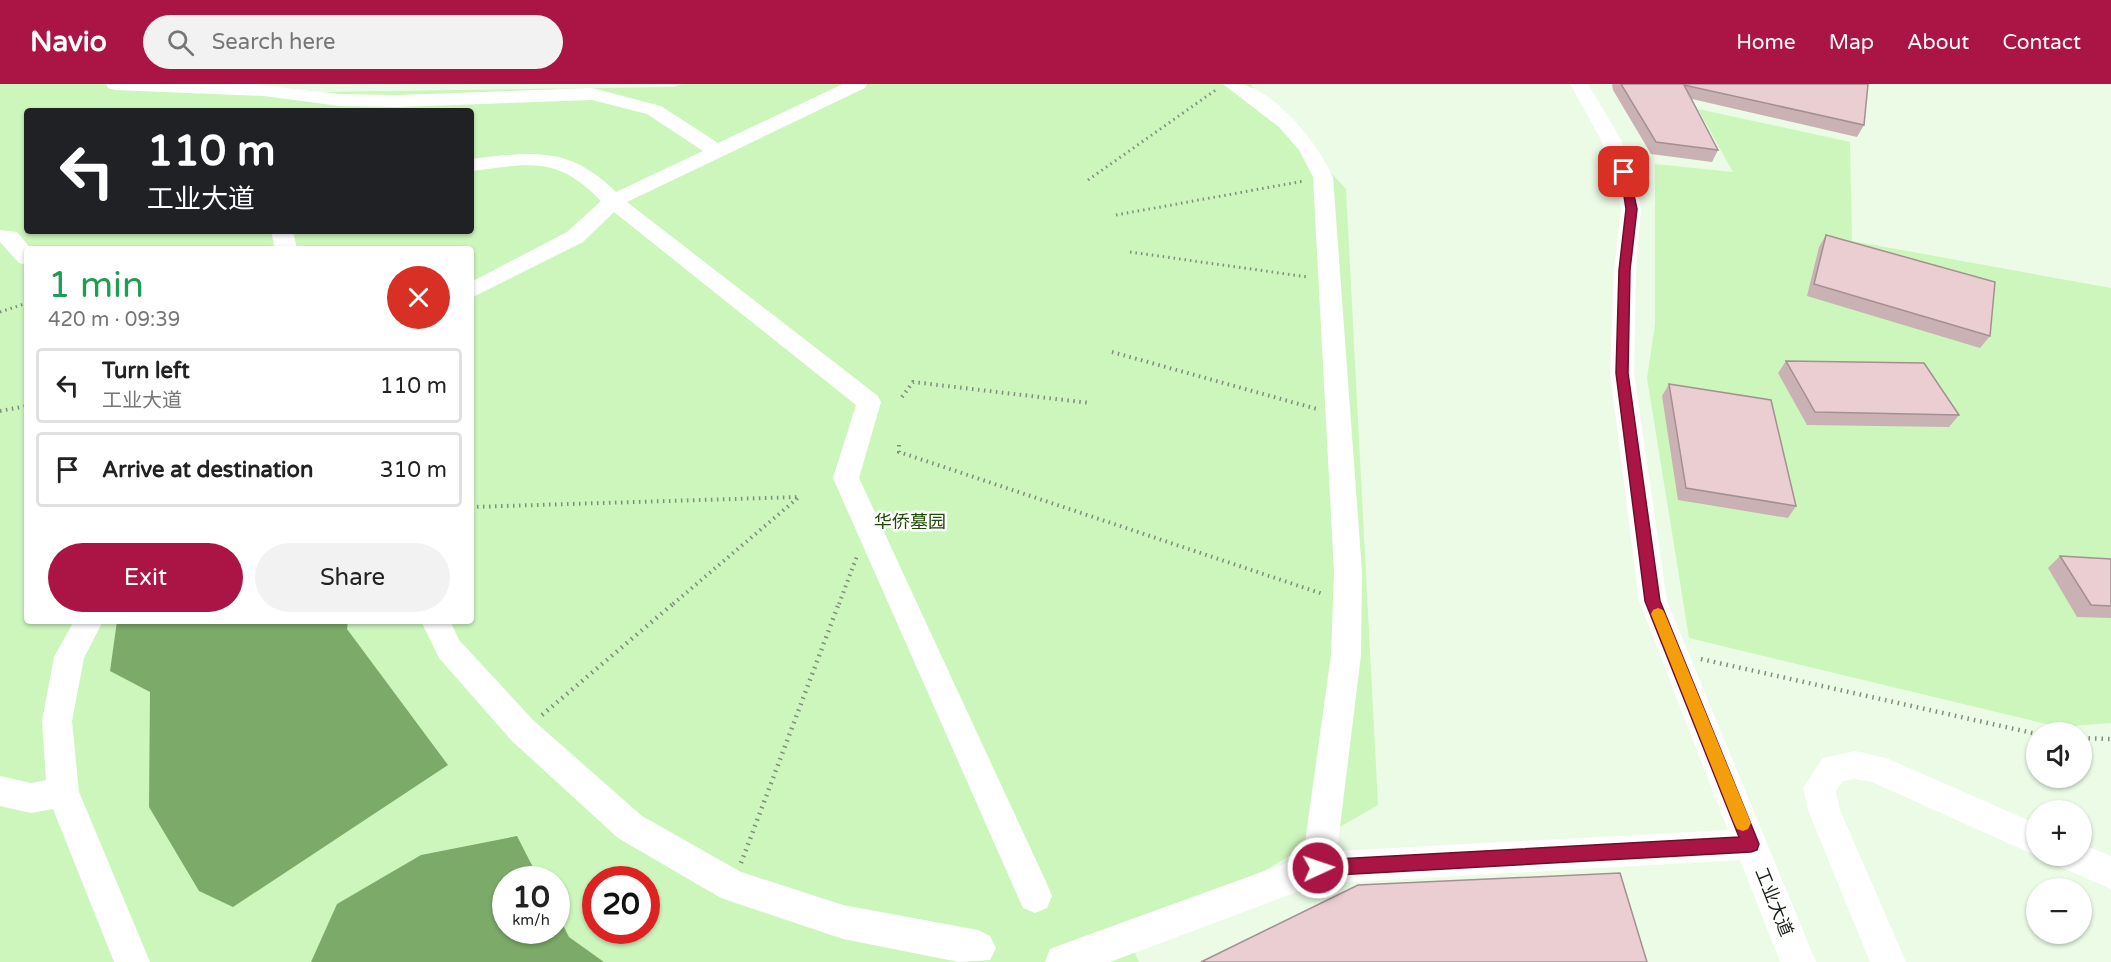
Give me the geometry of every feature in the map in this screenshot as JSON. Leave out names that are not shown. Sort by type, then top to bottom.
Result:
[{"type":"street","points":[[115,84],[264,90],[295,103],[592,94],[654,110],[718,152]]},
{"type":"street","points":[[474,289],[575,237],[613,201],[858,84]]},
{"type":"street","points":[[1232,84],[1252,96],[1302,140],[1311,150],[1323,177],[1347,602],[1346,655],[1318,868]]},
{"type":"street","name":"工业大道","points":[[1579,84],[1610,138],[1624,172],[1631,209],[1625,270],[1622,373],[1653,601],[1798,962]]},
{"type":"street","points":[[474,165],[553,159],[584,174],[613,201],[869,402],[846,478],[1035,896]]},
{"type":"street","points":[[0,236],[9,237],[24,254]]},
{"type":"street","points":[[86,624],[69,657],[57,721],[63,792],[132,962]]},
{"type":"street","points":[[436,624],[448,649],[523,731],[630,827],[733,886],[843,922],[978,948]]},
{"type":"street","points":[[1888,962],[1824,810],[1819,788],[1834,768],[1855,765],[1875,768],[2026,835]]},
{"type":"street","points":[[0,791],[31,798],[63,792]]},
{"type":"street","points":[[1063,962],[1318,868],[1751,844]]},
{"type":"street","points":[[2092,865],[2111,873]]},
{"type":"path","points":[[1088,180],[1224,84]]},
{"type":"path","points":[[1116,215],[1323,177]]},
{"type":"path","points":[[1130,252],[1330,280]]},
{"type":"path","points":[[0,312],[24,304]]},
{"type":"path","points":[[1112,352],[1338,415]]},
{"type":"path","points":[[902,397],[913,382],[1090,403]]},
{"type":"path","points":[[0,411],[24,407]]},
{"type":"path","points":[[899,445],[899,452],[1347,602]]},
{"type":"path","points":[[474,507],[799,497],[523,731]]},
{"type":"path","points":[[733,886],[868,526]]},
{"type":"path","points":[[1674,653],[2026,732]]},
{"type":"path","points":[[2092,738],[2111,739]]},
{"type":"green space","name":"华侨墓园","points":[[0,84],[252,84],[322,92],[674,87],[682,84],[1250,84],[1346,189],[1378,805],[1132,947],[1139,962],[0,962]]},
{"type":"green space","points":[[1698,109],[1850,142],[1852,241],[2111,288],[2111,723],[2038,722],[1689,638],[1647,378],[1655,324],[1655,164],[1733,172]]},
{"type":"shaded area","points":[[117,624],[348,624],[347,629],[448,765],[233,907],[199,891],[149,807],[150,692],[110,671]]},
{"type":"shaded area","points":[[517,836],[532,866],[492,866],[492,944],[570,944],[570,938],[604,962],[311,962],[337,904],[421,855]]},
{"type":"building","points":[[1621,84],[1868,84],[1864,125],[1684,85],[1718,150],[1656,142]]},
{"type":"building","points":[[1826,235],[1995,282],[1990,336],[1814,284]]},
{"type":"building","points":[[1786,361],[1924,363],[1959,415],[1815,412]]},
{"type":"building","points":[[1669,384],[1771,400],[1796,506],[1686,488]]},
{"type":"building","points":[[2060,556],[2111,559],[2111,606],[2091,605]]},
{"type":"building","points":[[1620,873],[1647,962],[1201,962],[1358,885]]},
{"type":"slow traffic","points":[[1658,614],[1743,823]]},
{"type":"route","points":[[1318,868],[1751,844],[1653,601],[1622,373],[1625,270],[1631,209],[1624,172]]}]
